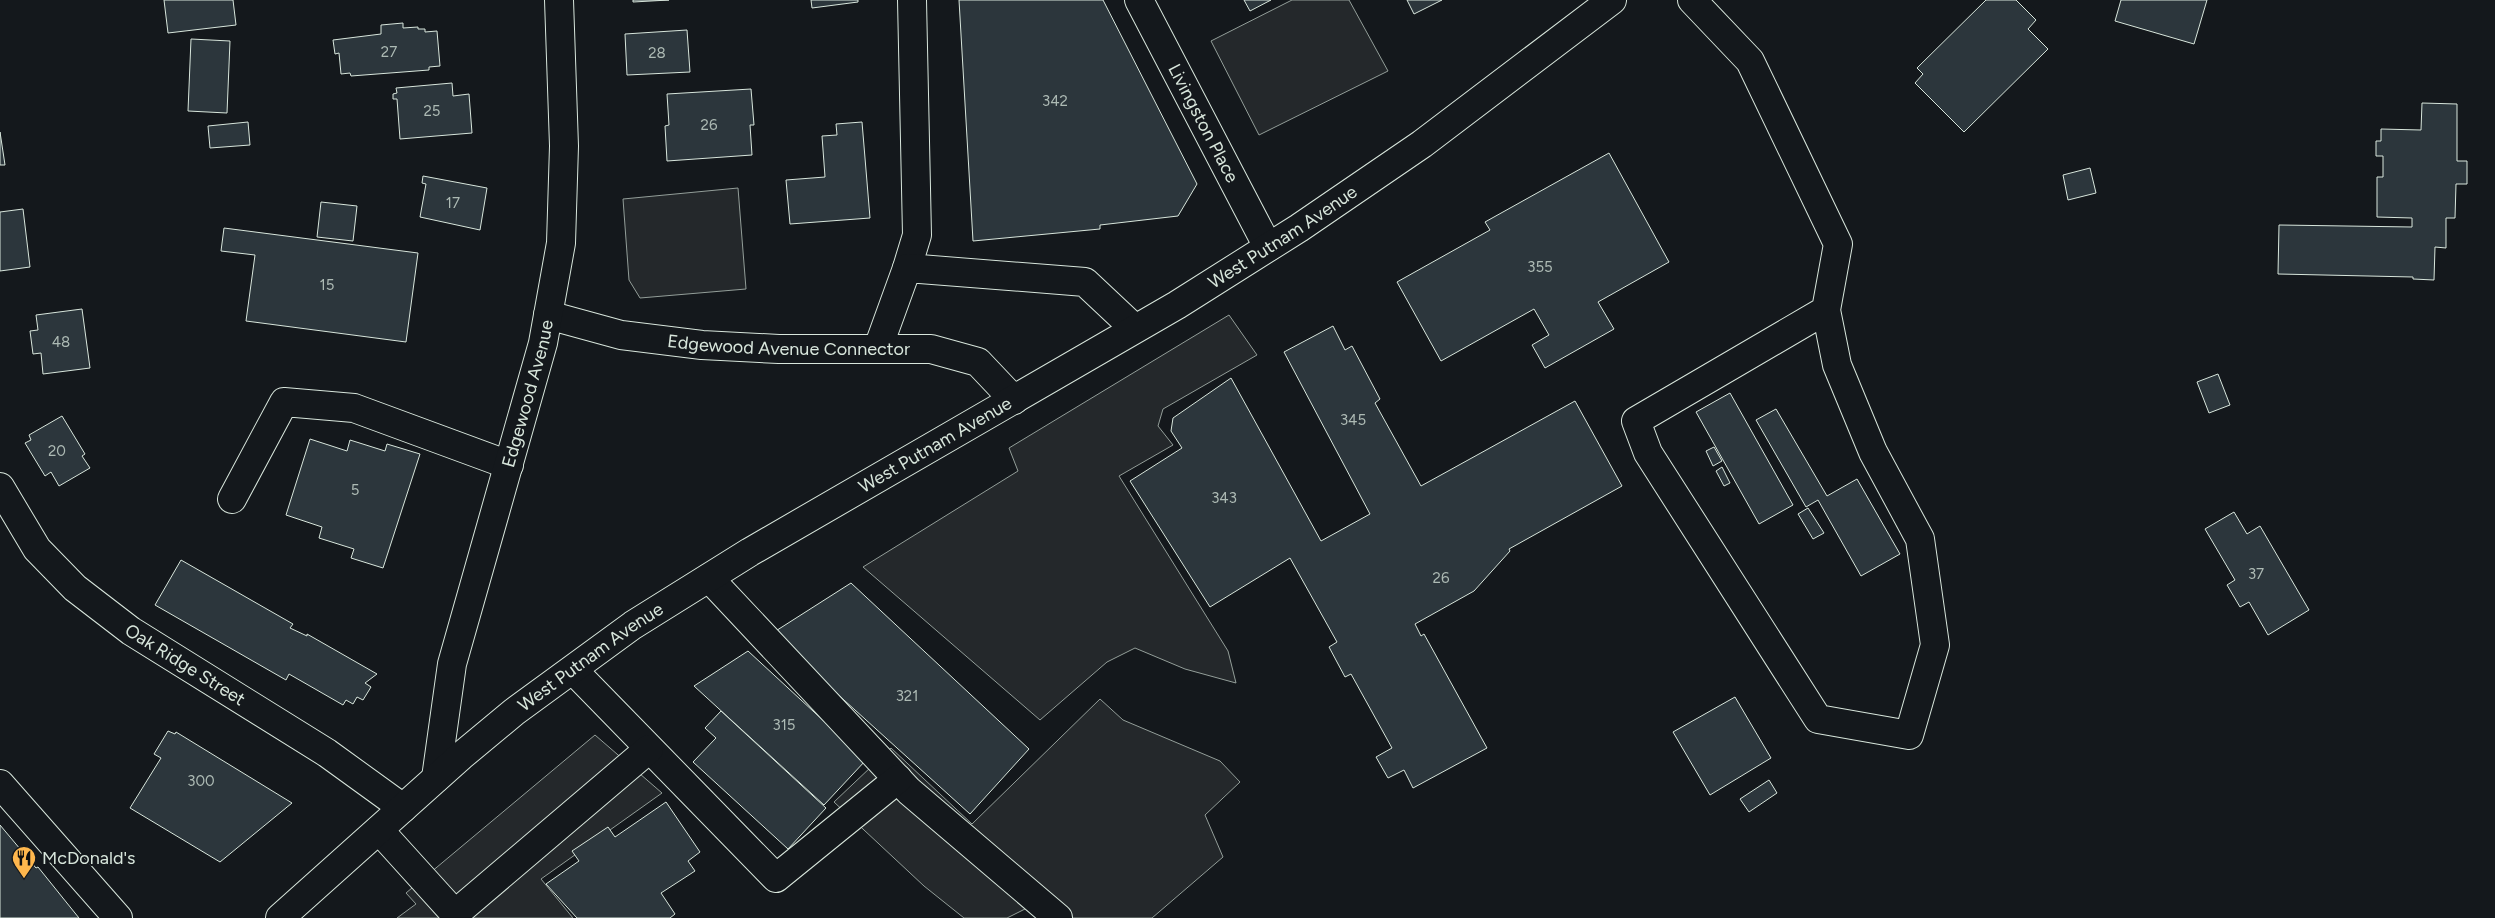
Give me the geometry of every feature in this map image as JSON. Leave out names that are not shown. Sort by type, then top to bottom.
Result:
[{"type":"street","name":"Edgewood Avenue","points":[[436,778],[452,664],[543,343],[562,243],[564,146],[559,0]]},
{"type":"street","points":[[878,348],[907,268],[916,235],[912,0]]},
{"type":"street","name":"Livingston Place","points":[[1139,0],[1268,247]]},
{"type":"street","name":"West Putnam Avenue","points":[[280,918],[436,778],[514,712],[574,670],[633,625],[708,578],[1134,328],[1177,305],[1268,247],[1422,144],[1612,0]]},
{"type":"street","points":[[1692,0],[1750,61],[1838,244],[1826,310],[1837,365],[1873,452],[1920,540],[1935,645],[1909,735],[1818,719],[1648,453],[1636,421],[1826,310]]},
{"type":"street","points":[[907,268],[1085,282],[1134,328]]},
{"type":"street","name":"Edgewood Avenue Connector","points":[[548,315],[621,335],[702,346],[779,349],[931,349],[978,362],[1014,400]]},
{"type":"street","points":[[232,499],[284,402],[354,408],[509,465]]},
{"type":"street","name":"Oak Ridge Street","points":[[0,487],[37,549],[74,588],[131,631],[327,753],[403,808]]},
{"type":"street","points":[[708,578],[909,790],[1058,918]]},
{"type":"street","points":[[574,670],[648,749],[776,878],[898,779]]},
{"type":"street","points":[[379,830],[456,916],[648,749]]},
{"type":"street","points":[[0,784],[118,918]]},
{"type":"shaded area","points":[[1292,0],[1349,0],[1388,71],[1259,135],[1211,41]]},
{"type":"shaded area","points":[[738,188],[746,289],[640,298],[629,280],[623,199]]},
{"type":"shaded area","points":[[1229,315],[1257,355],[1163,409],[1158,426],[1173,445],[1119,476],[1228,651],[1236,683],[1185,669],[1135,648],[1107,662],[1040,720],[863,567],[1018,471],[1009,448]]},
{"type":"shaded area","points":[[1100,699],[1123,720],[1220,761],[1240,782],[1205,815],[1223,857],[1152,918],[1065,918],[1033,905],[1007,918],[964,918],[924,886],[834,802],[891,748],[972,824]]},
{"type":"shaded area","points":[[595,735],[662,793],[541,879],[573,918],[397,918],[416,904],[406,893]]},
{"type":"building","points":[[164,0],[233,0],[236,25],[168,33]]},
{"type":"building","points":[[633,0],[669,0],[633,2]]},
{"type":"building","points":[[811,0],[858,0],[858,2],[812,8]]},
{"type":"building","points":[[959,0],[1103,0],[1197,184],[1178,216],[1100,225],[1100,229],[973,241]]},
{"type":"building","points":[[1244,0],[1271,0],[1250,11]]},
{"type":"building","points":[[1407,0],[1442,0],[1414,14]]},
{"type":"building","points":[[1986,0],[2016,0],[2036,20],[2028,29],[2048,49],[1964,132],[1915,83],[1923,74],[1917,68]]},
{"type":"building","points":[[2121,0],[2207,0],[2194,44],[2115,21]]},
{"type":"building","points":[[403,23],[403,28],[418,27],[418,29],[425,29],[425,32],[437,31],[440,66],[429,67],[429,70],[351,76],[350,73],[341,74],[339,53],[335,54],[333,40],[381,34],[381,25]]},
{"type":"building","points":[[687,30],[690,72],[627,75],[625,34]]},
{"type":"building","points":[[191,39],[230,41],[227,113],[188,111]]},
{"type":"building","points":[[452,83],[453,96],[469,94],[472,133],[400,139],[397,99],[393,99],[393,94],[397,93],[396,88]]},
{"type":"building","points":[[751,89],[754,125],[750,125],[752,155],[667,161],[665,126],[669,125],[667,94]]},
{"type":"building","points":[[2422,103],[2457,104],[2457,161],[2467,161],[2467,184],[2456,184],[2455,218],[2446,218],[2446,248],[2435,247],[2434,280],[2413,279],[2413,277],[2278,274],[2279,225],[2412,227],[2412,218],[2377,217],[2377,177],[2383,177],[2383,156],[2376,156],[2376,141],[2381,141],[2381,129],[2421,130]]},
{"type":"building","points":[[248,122],[250,145],[210,148],[208,126]]},
{"type":"building","points":[[862,122],[870,218],[790,224],[786,180],[825,177],[822,136],[837,135],[836,124]]},
{"type":"building","points":[[0,132],[5,165],[0,165]]},
{"type":"building","points":[[1609,153],[1669,262],[1598,302],[1614,329],[1545,368],[1532,345],[1549,335],[1534,309],[1441,361],[1397,282],[1490,230],[1485,222]]},
{"type":"building","points":[[2090,168],[2096,193],[2068,200],[2063,175]]},
{"type":"building","points":[[423,176],[487,188],[480,230],[420,217],[426,184],[422,183]]},
{"type":"building","points":[[321,202],[357,206],[353,241],[317,237]]},
{"type":"building","points":[[23,209],[30,267],[0,271],[0,212]]},
{"type":"building","points":[[224,228],[418,253],[406,342],[246,321],[255,255],[221,251]]},
{"type":"building","points":[[82,309],[90,368],[43,374],[41,353],[33,354],[30,331],[38,330],[36,315]]},
{"type":"building","points":[[1333,326],[1345,350],[1352,346],[1380,399],[1375,403],[1421,486],[1575,401],[1622,486],[1509,549],[1510,551],[1474,591],[1415,624],[1421,636],[1424,634],[1487,748],[1413,788],[1404,770],[1388,778],[1376,757],[1392,748],[1351,674],[1345,677],[1329,647],[1337,642],[1290,558],[1210,607],[1130,481],[1182,448],[1171,431],[1173,418],[1231,378],[1321,541],[1370,514],[1284,352]]},
{"type":"building","points":[[2218,374],[2230,405],[2209,413],[2197,382]]},
{"type":"building","points":[[1730,393],[1793,505],[1759,524],[1696,412]]},
{"type":"building","points":[[1776,409],[1827,496],[1857,479],[1900,554],[1861,576],[1818,500],[1806,507],[1756,420]]},
{"type":"building","points":[[62,416],[85,454],[82,456],[90,468],[59,486],[51,472],[45,476],[25,443],[31,440],[29,435]]},
{"type":"building","points":[[310,439],[347,451],[350,440],[385,451],[387,444],[420,454],[383,568],[351,558],[354,549],[319,538],[322,527],[286,515]]},
{"type":"building","points":[[1714,447],[1722,461],[1713,466],[1706,451]]},
{"type":"building","points":[[1722,467],[1730,483],[1724,486],[1716,471]]},
{"type":"building","points":[[1808,508],[1824,533],[1813,539],[1798,514]]},
{"type":"building","points":[[2234,512],[2247,534],[2260,526],[2309,610],[2268,635],[2249,602],[2240,607],[2227,585],[2235,580],[2205,529]]},
{"type":"building","points":[[181,560],[293,624],[290,628],[307,636],[307,634],[377,674],[365,683],[371,687],[363,700],[357,697],[353,704],[346,700],[343,705],[289,674],[286,680],[155,605]]},
{"type":"building","points":[[851,583],[1029,749],[970,814],[771,634]]},
{"type":"building","points":[[748,651],[866,760],[824,805],[694,686]]},
{"type":"building","points":[[1735,697],[1771,758],[1710,795],[1673,732]]},
{"type":"building","points":[[721,711],[826,808],[788,849],[693,762],[716,738],[705,728]]},
{"type":"building","points":[[168,731],[175,734],[176,732],[292,803],[220,862],[130,808],[161,758],[154,754]]},
{"type":"building","points":[[1769,780],[1777,793],[1749,812],[1740,799]]},
{"type":"building","points":[[666,802],[700,852],[688,861],[695,871],[661,893],[675,914],[670,918],[577,918],[546,884],[579,861],[572,851],[608,827],[615,837]]},
{"type":"building","name":"McDonald's","points":[[0,825],[36,868],[38,867],[79,918],[0,918]]},
{"type":"place","name":"McDonald's","points":[[24,879]]}]
